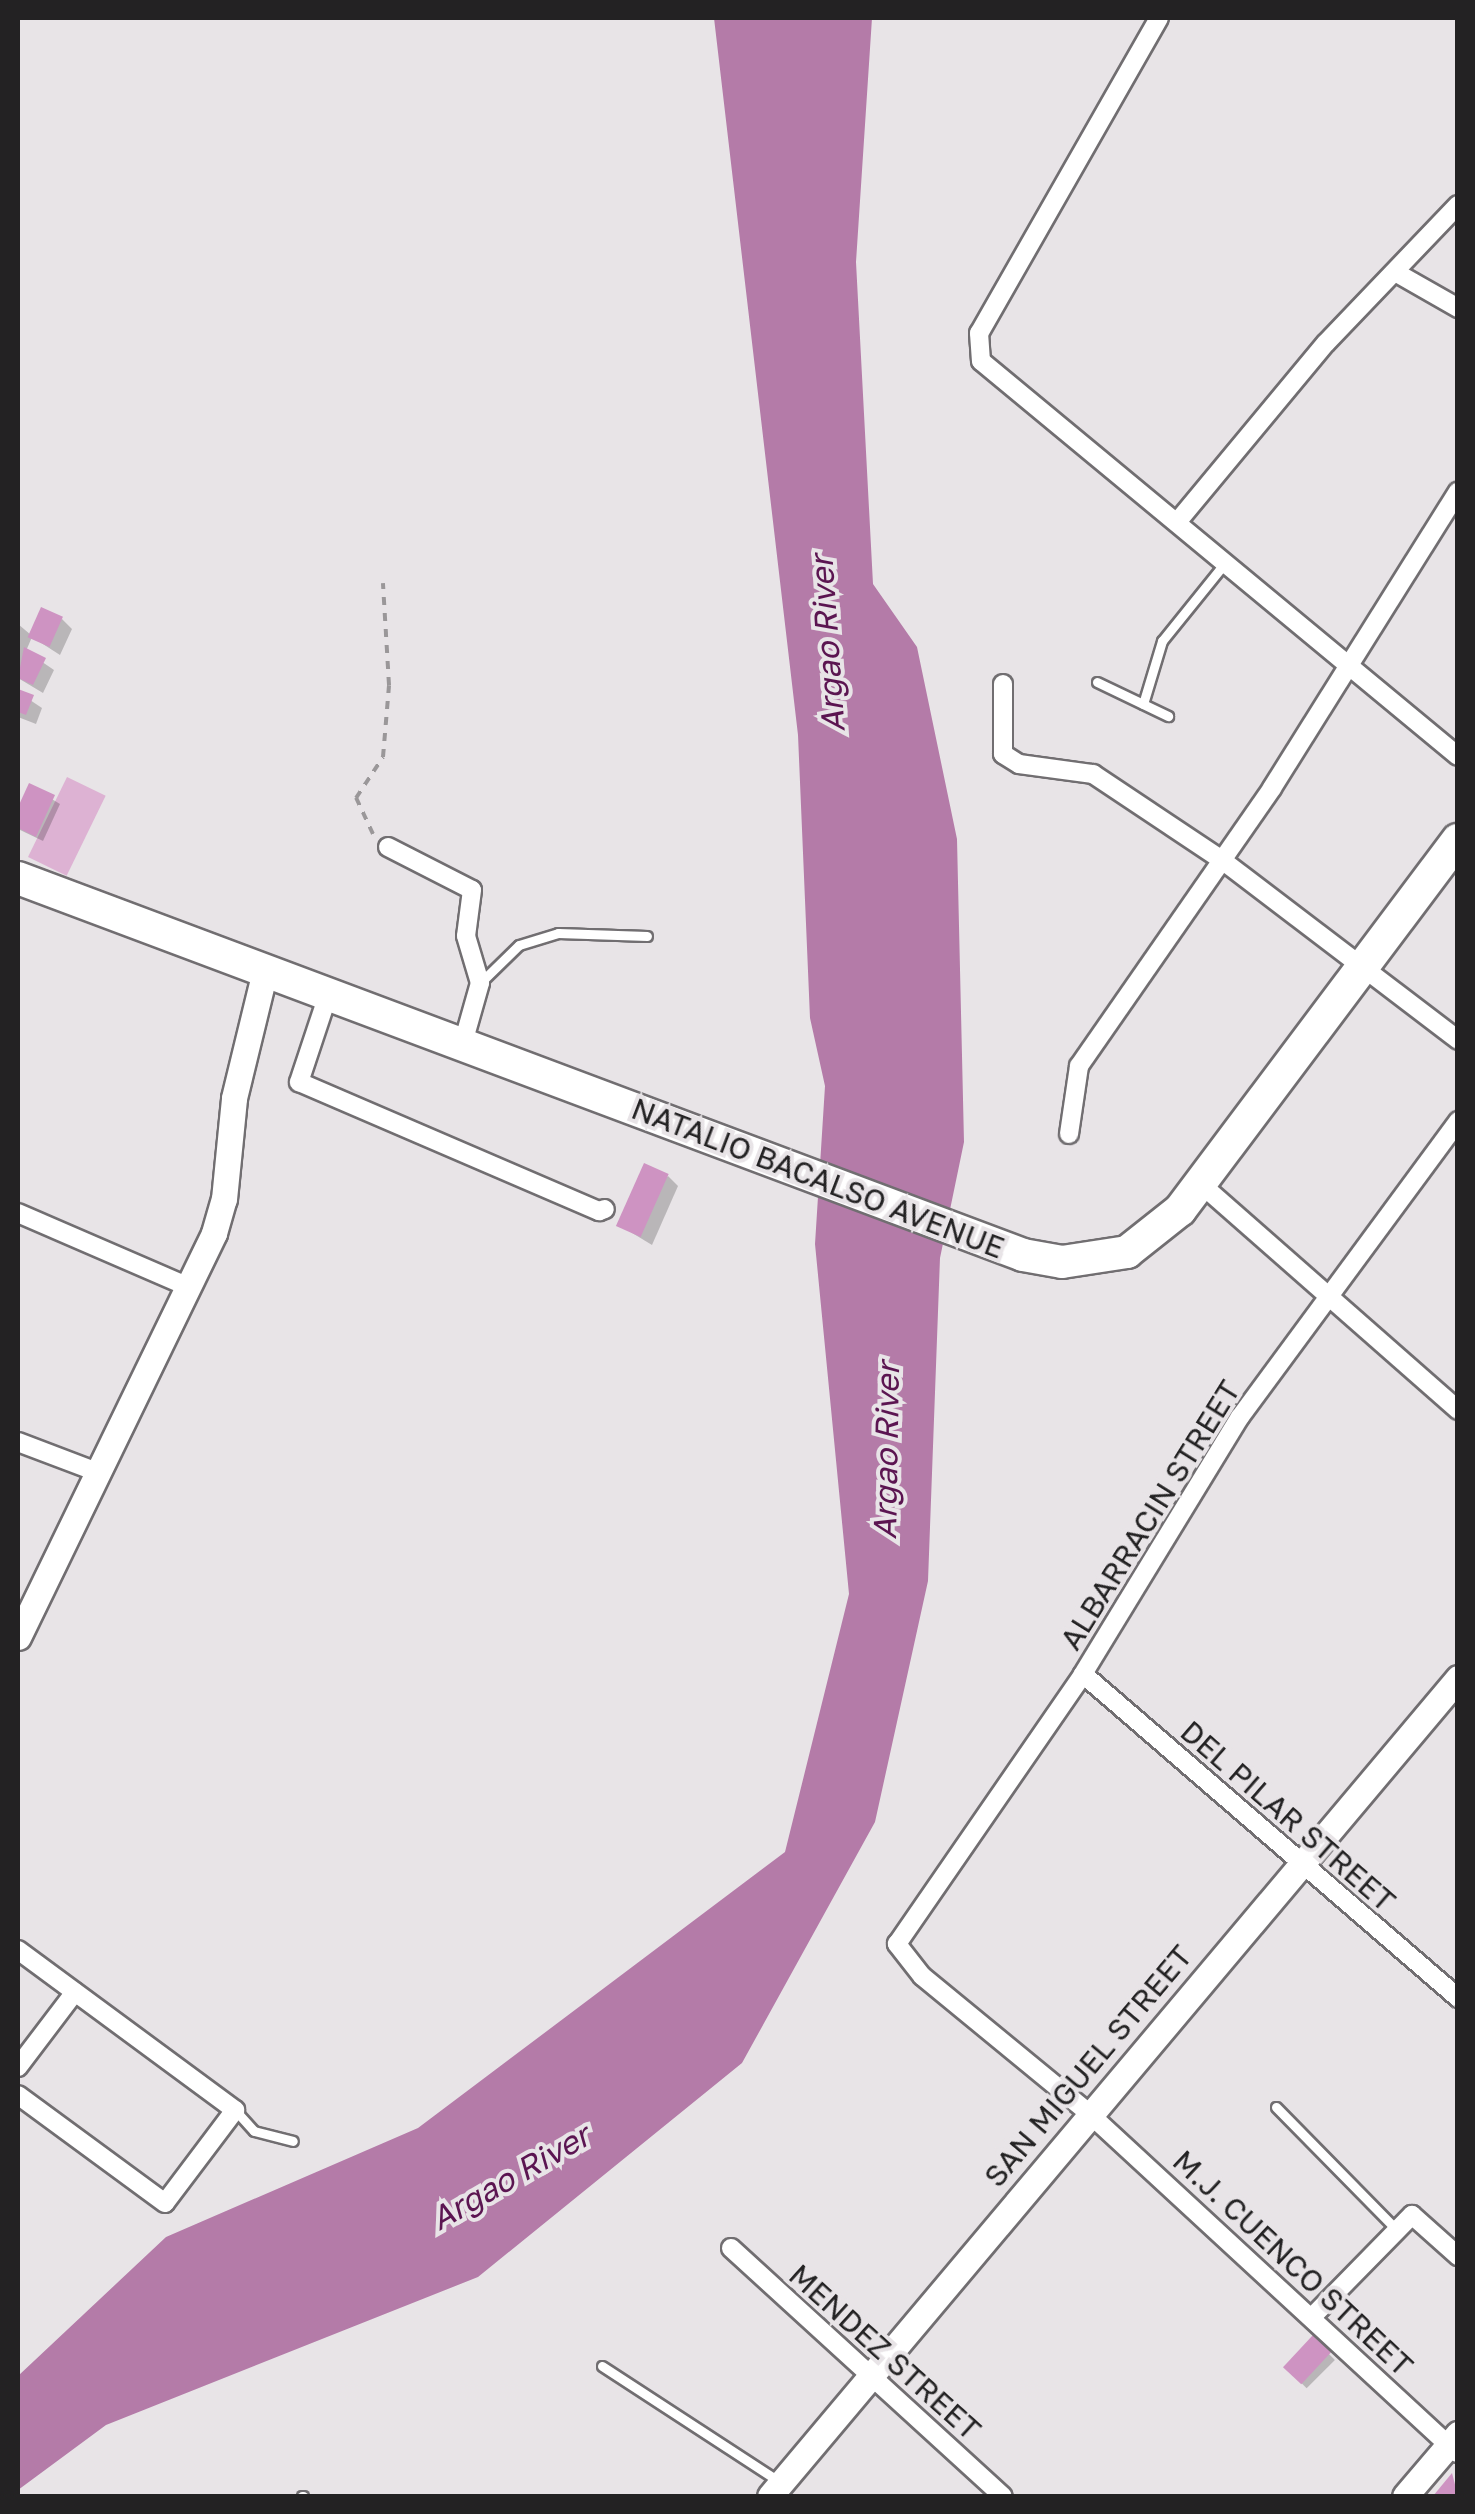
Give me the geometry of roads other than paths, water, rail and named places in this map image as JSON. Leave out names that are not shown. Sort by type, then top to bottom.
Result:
[{"type":"highway","name":"NATALIO BACALSO AVENUE","points":[[18,878],[1023,1255],[1062,1262],[1127,1252],[1157,1233],[1202,1185],[1458,840]]},
{"type":"main road","points":[[19,1630],[190,1287],[224,1199],[234,1098],[265,971]]},
{"type":"main road","name":"SAN MIGUEL STREET","points":[[775,2490],[869,2373],[1458,1678]]},
{"type":"main road","points":[[1406,2496],[1454,2444]]},
{"type":"street","points":[[1159,18],[976,347],[982,361],[1227,560],[1458,756]]},
{"type":"street","points":[[1178,521],[1326,343],[1458,205]]},
{"type":"street","points":[[1395,272],[1458,308]]},
{"type":"street","points":[[1069,1134],[1079,1066],[1352,665],[1458,491]]},
{"type":"street","points":[[1003,684],[1003,754],[1019,764],[1093,774],[1222,860],[1458,1040]]},
{"type":"street","points":[[388,847],[472,890],[466,936],[480,982],[463,1043]]},
{"type":"street","points":[[328,995],[299,1082],[599,1212],[606,1209]]},
{"type":"street","name":"ALBARRACIN STREET","points":[[896,1944],[1083,1674],[1240,1417],[1332,1299],[1458,1121]]},
{"type":"street","points":[[1202,1185],[1458,1410]]},
{"type":"street","points":[[18,1213],[190,1287]]},
{"type":"street","points":[[18,1442],[97,1472]]},
{"type":"street","name":"DEL PILAR STREET","points":[[1083,1674],[1458,1998]]},
{"type":"street","name":"M.J. CUENCO STREET","points":[[896,1944],[922,1976],[1090,2114],[1454,2444]]},
{"type":"street","points":[[18,1950],[235,2110],[165,2203],[18,2095]]},
{"type":"street","points":[[18,2066],[76,1992]]},
{"type":"street","points":[[1312,2316],[1412,2216],[1458,2256]]},
{"type":"street","name":"MENDEZ STREET","points":[[731,2248],[1002,2496]]},
{"type":"lane","points":[[1142,704],[1162,641],[1227,560]]},
{"type":"lane","points":[[1097,682],[1168,716]]},
{"type":"lane","points":[[480,982],[519,945],[558,933],[647,936]]},
{"type":"lane","points":[[1276,2107],[1398,2230]]},
{"type":"lane","points":[[235,2110],[254,2131],[293,2142]]},
{"type":"lane","points":[[602,2366],[775,2490]]},
{"type":"water","name":"Argao River","points":[[714,18],[872,18],[856,262],[873,584],[917,647],[957,839],[964,1142],[940,1258],[928,1581],[875,1822],[742,2063],[478,2277],[106,2425],[18,2490],[18,2376],[166,2237],[418,2128],[785,1852],[849,1594],[815,1244],[825,1086],[810,1018],[798,735]]}]
